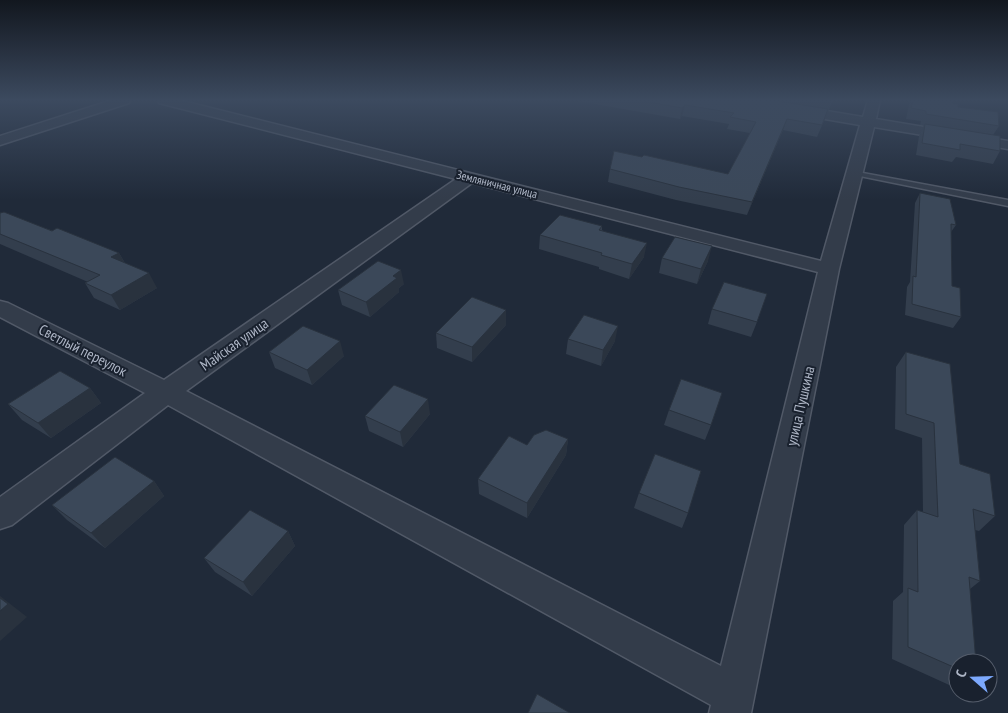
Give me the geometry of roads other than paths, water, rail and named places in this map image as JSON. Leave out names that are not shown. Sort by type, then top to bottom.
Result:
[{"type":"street","points":[[0,141],[23,133]]},
{"type":"street","name":"Земляничная улица","points":[[296,133],[829,269]]},
{"type":"street","name":"улица Пушкина","points":[[732,704],[829,269],[865,133]]},
{"type":"street","points":[[961,133],[1008,145]]},
{"type":"street","name":"Майская улица","points":[[0,514],[166,392],[470,177]]},
{"type":"street","name":"Светлый переулок","points":[[0,308],[166,392],[732,704]]},
{"type":"lane","points":[[855,173],[1008,203]]}]
